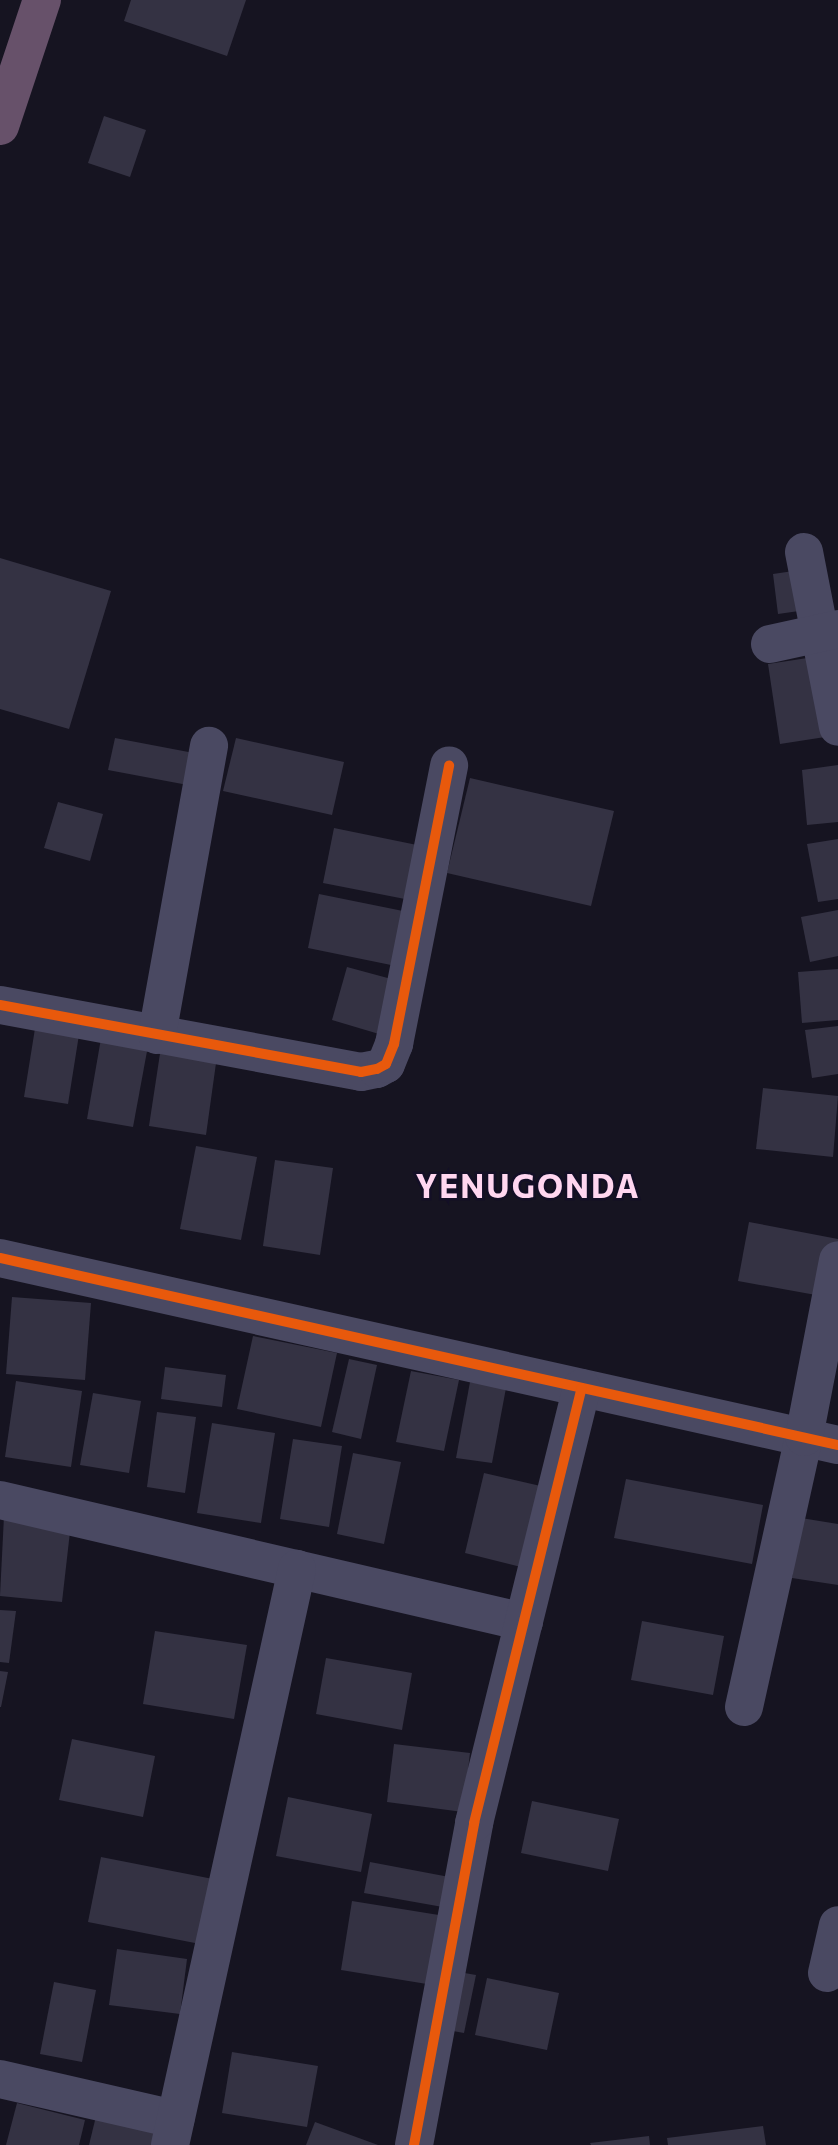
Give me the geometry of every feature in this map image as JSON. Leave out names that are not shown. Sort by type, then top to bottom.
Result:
[{"type":"highway","points":[[0,126],[42,0]]},
{"type":"street","points":[[804,552],[829,631],[838,727]]},
{"type":"street","points":[[770,644],[829,631]]},
{"type":"street","points":[[157,1035],[209,746]]},
{"type":"street","points":[[0,1005],[361,1072],[386,1064],[394,1044],[449,765]]},
{"type":"street","points":[[0,1258],[821,1441]]},
{"type":"street","points":[[744,1707],[821,1441],[838,1260]]},
{"type":"street","points":[[414,2145],[474,1823],[582,1388]]},
{"type":"street","points":[[0,1500],[524,1622]]},
{"type":"street","points":[[0,2079],[172,2132],[297,1569]]},
{"type":"street","points":[[827,1973],[838,1925]]},
{"type":"building","points":[[131,0],[246,0],[227,56],[124,21]]},
{"type":"building","points":[[104,116],[146,130],[130,177],[88,163]]},
{"type":"building","points":[[0,558],[111,591],[69,729],[0,709]]},
{"type":"building","points":[[807,569],[813,609],[778,614],[773,574]]},
{"type":"building","points":[[827,655],[838,735],[780,744],[768,664]]},
{"type":"building","points":[[115,738],[199,754],[193,786],[108,770]]},
{"type":"building","points":[[236,738],[344,762],[332,815],[223,791]]},
{"type":"building","points":[[838,765],[838,822],[807,825],[802,770]]},
{"type":"building","points":[[470,778],[614,811],[591,906],[447,873]]},
{"type":"building","points":[[58,802],[103,814],[90,861],[44,848]]},
{"type":"building","points":[[334,828],[417,845],[405,899],[323,883]]},
{"type":"building","points":[[838,839],[838,899],[818,902],[807,844]]},
{"type":"building","points":[[319,894],[403,911],[391,965],[308,948]]},
{"type":"building","points":[[838,910],[838,956],[810,962],[801,917]]},
{"type":"building","points":[[347,967],[395,980],[379,1034],[332,1020]]},
{"type":"building","points":[[838,969],[838,1020],[802,1023],[798,972]]},
{"type":"building","points":[[37,1016],[81,1022],[68,1104],[24,1097]]},
{"type":"building","points":[[838,1026],[838,1074],[812,1078],[805,1030]]},
{"type":"building","points":[[103,1027],[150,1035],[133,1127],[87,1119]]},
{"type":"building","points":[[161,1047],[217,1056],[206,1135],[149,1126]]},
{"type":"building","points":[[763,1088],[838,1096],[833,1157],[756,1149]]},
{"type":"building","points":[[196,1146],[257,1157],[241,1240],[180,1229]]},
{"type":"building","points":[[275,1160],[333,1168],[320,1255],[263,1246]]},
{"type":"building","points":[[749,1222],[838,1239],[838,1299],[738,1281]]},
{"type":"building","points":[[12,1297],[91,1303],[85,1380],[6,1374]]},
{"type":"building","points":[[253,1336],[337,1353],[321,1427],[237,1409]]},
{"type":"building","points":[[349,1359],[377,1365],[361,1439],[332,1432]]},
{"type":"building","points":[[165,1367],[226,1375],[222,1407],[161,1399]]},
{"type":"building","points":[[411,1371],[459,1380],[444,1451],[396,1442]]},
{"type":"building","points":[[16,1381],[82,1391],[71,1467],[5,1457]]},
{"type":"building","points":[[470,1382],[506,1388],[492,1463],[456,1458]]},
{"type":"building","points":[[93,1393],[141,1401],[129,1473],[80,1465]]},
{"type":"building","points":[[157,1412],[196,1417],[185,1493],[147,1487]]},
{"type":"building","points":[[212,1423],[275,1433],[261,1523],[197,1513]]},
{"type":"building","points":[[293,1439],[342,1446],[329,1527],[280,1519]]},
{"type":"building","points":[[353,1453],[401,1462],[384,1544],[337,1534]]},
{"type":"building","points":[[484,1473],[545,1487],[525,1568],[465,1553]]},
{"type":"building","points":[[626,1479],[763,1505],[752,1564],[614,1538]]},
{"type":"building","points":[[4,1516],[71,1523],[62,1602],[0,1596]]},
{"type":"building","points":[[801,1518],[838,1524],[838,1585],[792,1578]]},
{"type":"building","points":[[0,1610],[16,1611],[9,1663],[0,1662]]},
{"type":"building","points":[[642,1621],[724,1636],[713,1695],[631,1680]]},
{"type":"building","points":[[155,1631],[247,1645],[234,1719],[143,1704]]},
{"type":"building","points":[[326,1658],[412,1673],[402,1730],[316,1714]]},
{"type":"building","points":[[0,1671],[8,1672],[1,1707],[0,1707]]},
{"type":"building","points":[[72,1739],[155,1756],[143,1817],[59,1800]]},
{"type":"building","points":[[394,1744],[470,1753],[463,1812],[387,1802]]},
{"type":"building","points":[[288,1797],[372,1814],[361,1872],[276,1856]]},
{"type":"building","points":[[532,1801],[619,1819],[608,1871],[521,1853]]},
{"type":"building","points":[[101,1857],[213,1879],[200,1944],[88,1922]]},
{"type":"building","points":[[370,1862],[460,1879],[454,1909],[364,1893]]},
{"type":"building","points":[[352,1901],[445,1916],[433,1985],[341,1970]]},
{"type":"building","points":[[117,1949],[187,1959],[180,2014],[109,2005]]},
{"type":"building","points":[[453,1971],[476,1975],[464,2033],[442,2029]]},
{"type":"building","points":[[487,1978],[559,1993],[547,2050],[475,2035]]},
{"type":"building","points":[[54,1982],[96,1990],[82,2062],[40,2054]]},
{"type":"building","points":[[232,2052],[318,2066],[307,2127],[222,2113]]},
{"type":"building","points":[[17,2103],[85,2120],[79,2145],[6,2145]]},
{"type":"building","points":[[98,2108],[168,2125],[163,2145],[89,2145]]},
{"type":"building","points":[[315,2122],[378,2145],[306,2145]]},
{"type":"building","points":[[763,2126],[766,2145],[668,2145],[667,2138]]},
{"type":"building","points":[[649,2136],[650,2145],[590,2143]]},
{"type":"cycle path","points":[[0,1005],[361,1072],[377,1069],[386,1064],[394,1044],[449,765]]},
{"type":"cycle path","points":[[0,1258],[838,1445]]},
{"type":"cycle path","points":[[414,2145],[474,1823],[582,1388]]},
{"type":"district","name":"YENUGONDA","points":[[528,1185]]}]
